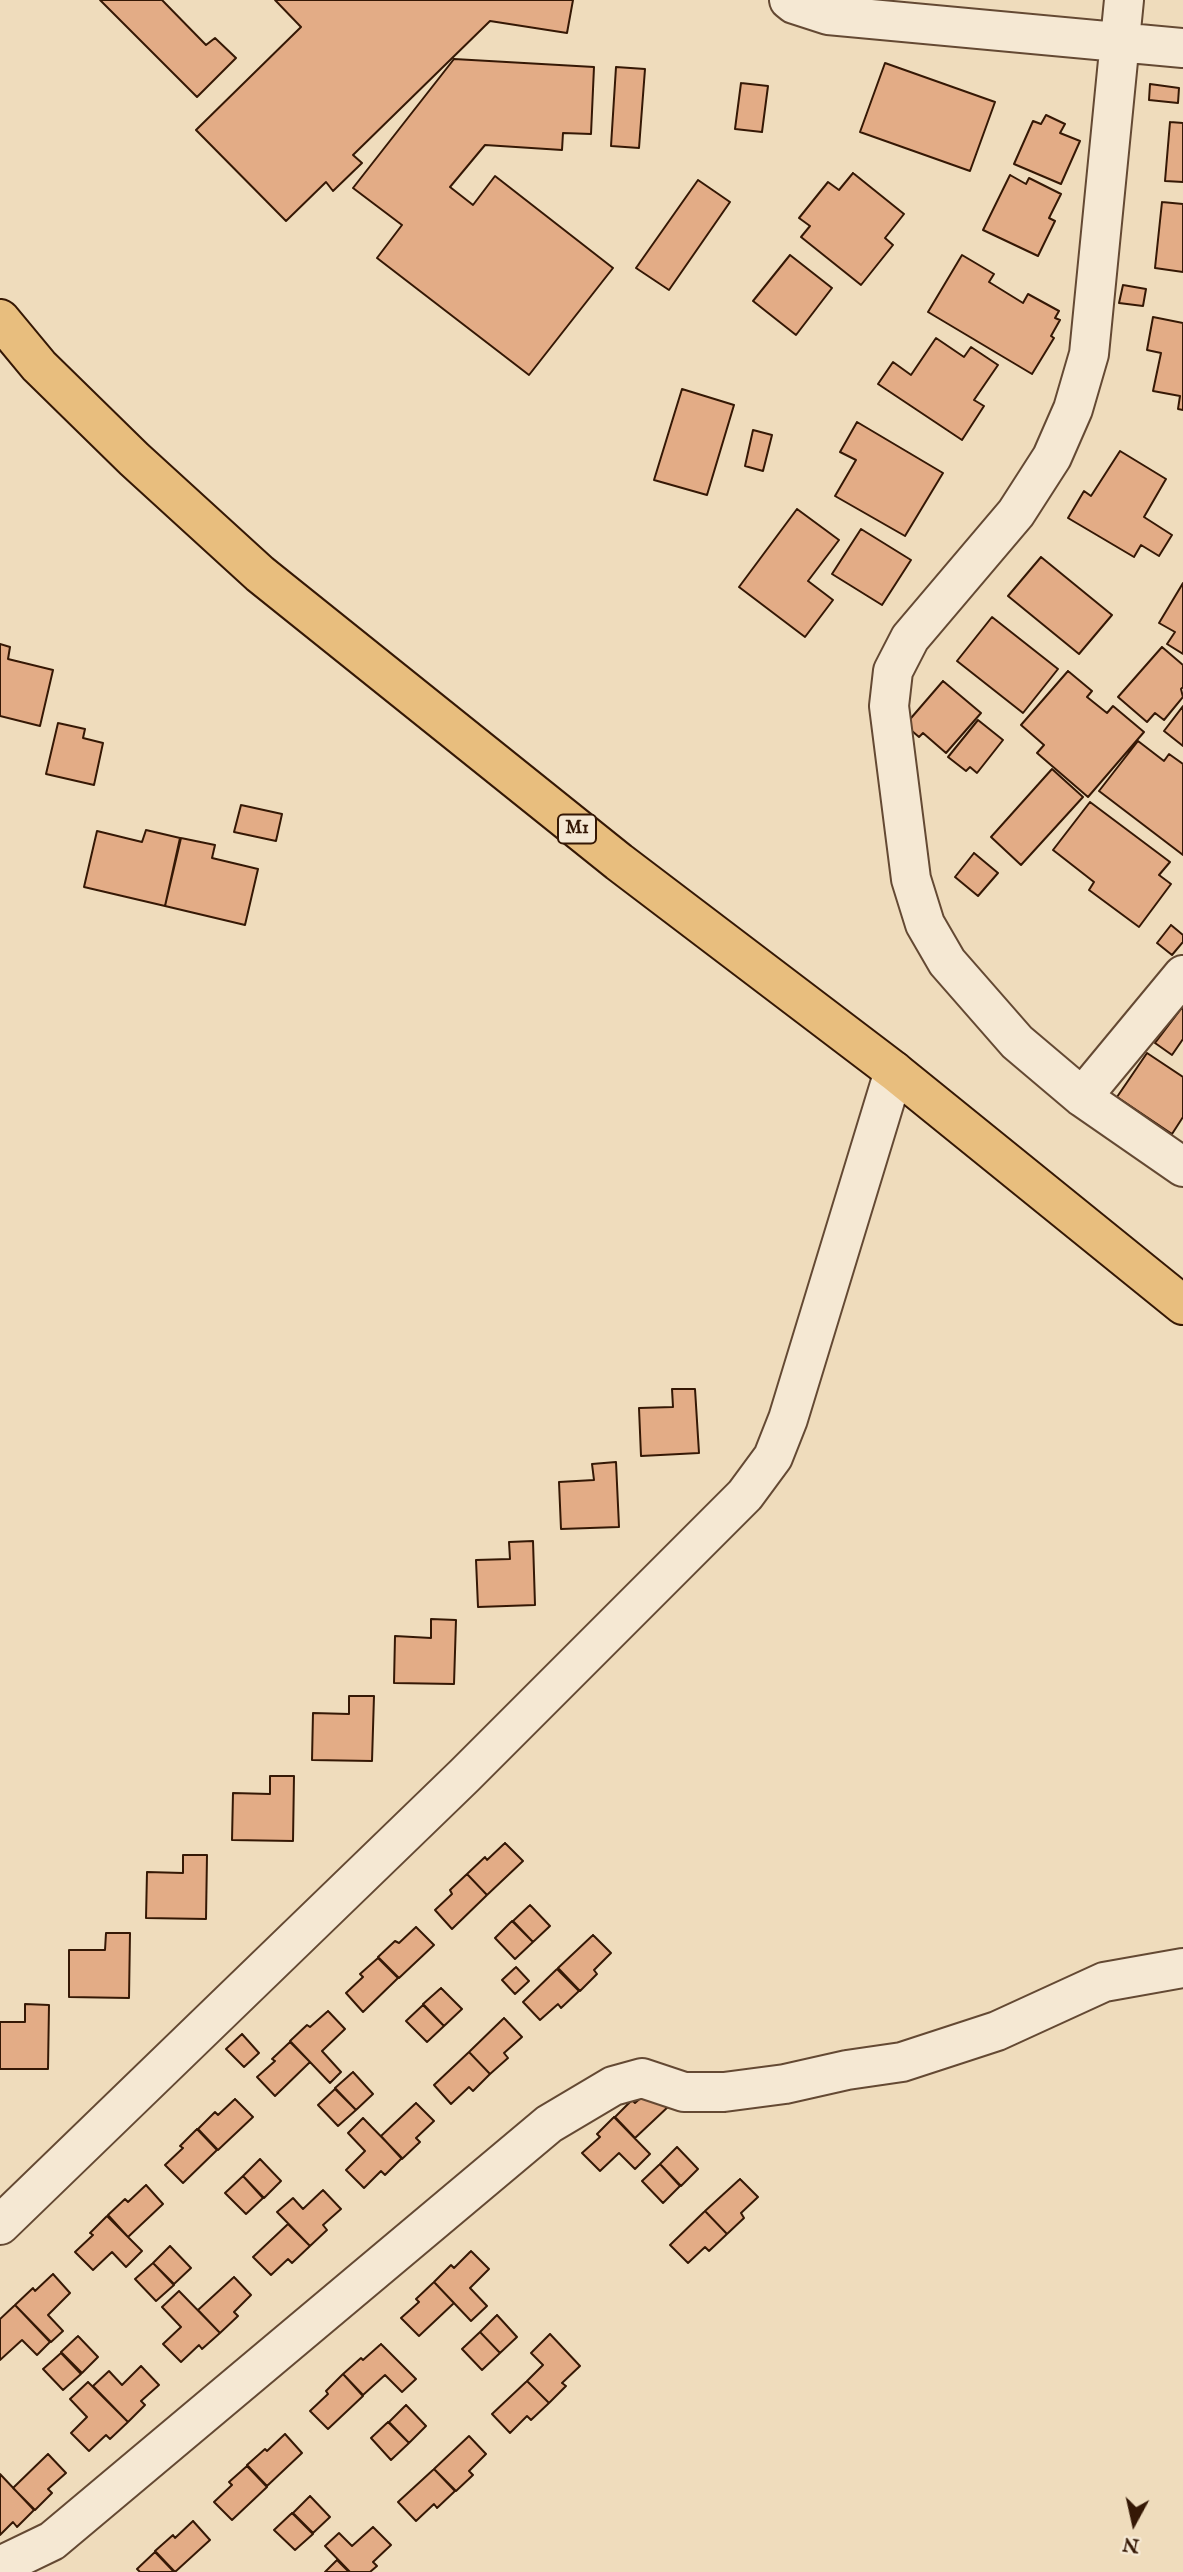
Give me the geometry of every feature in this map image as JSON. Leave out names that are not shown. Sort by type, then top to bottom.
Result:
[{"type":"highway","name":"M1","points":[[0,319],[39,366],[134,459],[260,574],[619,862],[894,1071],[1183,1305]]},
{"type":"street","points":[[789,0],[828,15],[1183,48]]},
{"type":"street","points":[[1124,0],[1089,354],[1073,408],[1052,457],[1016,513],[910,638],[893,671],[889,706],[911,879],[925,924],[947,962],[1017,1042],[1082,1097],[1183,1167]]},
{"type":"street","points":[[1082,1097],[1183,975]]},
{"type":"street","points":[[0,2225],[464,1776],[745,1495],[773,1457],[788,1419],[894,1071]]},
{"type":"street","points":[[0,2566],[52,2541],[549,2124],[613,2087],[642,2078],[684,2092],[724,2092],[785,2084],[847,2070],[902,2062],[997,2031],[1104,1982],[1183,1968]]},
{"type":"building","points":[[100,0],[162,0],[206,45],[215,38],[236,58],[197,97]]},
{"type":"building","points":[[275,0],[573,0],[567,33],[490,21],[353,155],[362,163],[333,191],[326,182],[286,221],[196,130],[301,27]]},
{"type":"building","points":[[454,59],[594,67],[591,134],[563,133],[562,150],[485,145],[450,187],[473,205],[495,176],[613,268],[529,375],[377,258],[402,225],[353,188]]},
{"type":"building","points":[[885,63],[995,102],[970,171],[860,132]]},
{"type":"building","points":[[616,67],[645,69],[639,148],[611,146]]},
{"type":"building","points":[[741,83],[768,86],[762,132],[735,129]]},
{"type":"building","points":[[1150,84],[1179,88],[1178,103],[1149,100]]},
{"type":"building","points":[[1046,115],[1065,124],[1060,133],[1080,141],[1061,184],[1014,164],[1033,121],[1041,124]]},
{"type":"building","points":[[1170,122],[1183,123],[1183,182],[1165,181]]},
{"type":"building","points":[[853,173],[904,214],[885,238],[893,245],[861,285],[801,237],[810,226],[799,218],[828,182],[839,190]]},
{"type":"building","points":[[1010,175],[1026,184],[1029,178],[1061,194],[1049,218],[1055,221],[1038,256],[983,230]]},
{"type":"building","points":[[698,180],[730,202],[669,290],[636,268]]},
{"type":"building","points":[[1162,202],[1183,204],[1183,272],[1155,268]]},
{"type":"building","points":[[790,255],[832,288],[796,335],[753,301]]},
{"type":"building","points":[[962,255],[994,274],[989,282],[1023,303],[1028,294],[1059,311],[1055,318],[1060,320],[1051,336],[1054,338],[1032,374],[928,312]]},
{"type":"building","points":[[1123,285],[1146,289],[1143,306],[1119,303]]},
{"type":"building","points":[[1153,317],[1183,323],[1183,410],[1178,409],[1180,396],[1153,391],[1161,353],[1147,350]]},
{"type":"building","points":[[936,338],[964,357],[971,347],[998,365],[974,400],[984,406],[962,440],[878,384],[893,362],[911,375]]},
{"type":"building","points":[[682,389],[734,405],[707,495],[654,480]]},
{"type":"building","points":[[857,422],[943,473],[905,536],[835,496],[856,460],[840,452]]},
{"type":"building","points":[[753,430],[772,435],[763,471],[745,466]]},
{"type":"building","points":[[1120,451],[1166,479],[1144,517],[1172,535],[1159,556],[1141,545],[1134,557],[1068,518],[1084,491],[1091,496]]},
{"type":"building","points":[[797,509],[839,540],[808,581],[833,600],[805,637],[739,587]]},
{"type":"building","points":[[861,529],[911,560],[882,605],[832,574]]},
{"type":"building","points":[[1041,557],[1112,615],[1079,654],[1008,596]]},
{"type":"building","points":[[1183,583],[1183,654],[1167,644],[1175,632],[1159,623]]},
{"type":"building","points":[[992,617],[1058,669],[1023,713],[957,661]]},
{"type":"building","points":[[0,644],[10,647],[8,659],[53,670],[40,726],[0,716]]},
{"type":"building","points":[[1162,647],[1183,665],[1183,697],[1164,720],[1155,713],[1147,722],[1118,697]]},
{"type":"building","points":[[1068,671],[1092,691],[1087,697],[1107,713],[1113,706],[1144,732],[1088,797],[1037,753],[1044,745],[1021,725]]},
{"type":"building","points":[[943,681],[981,713],[946,753],[923,733],[919,737],[905,725]]},
{"type":"building","points":[[1183,706],[1183,746],[1164,731]]},
{"type":"building","points":[[978,720],[1003,740],[977,773],[970,767],[966,771],[948,757]]},
{"type":"building","points":[[58,723],[85,729],[83,738],[103,743],[94,785],[46,774]]},
{"type":"building","points":[[1138,741],[1164,761],[1169,754],[1183,764],[1183,855],[1099,791]]},
{"type":"building","points":[[1052,769],[1083,797],[1021,865],[991,837]]},
{"type":"building","points":[[1090,802],[1170,862],[1159,875],[1171,884],[1139,927],[1089,890],[1094,882],[1053,850]]},
{"type":"building","points":[[241,805],[282,814],[276,841],[234,832]]},
{"type":"building","points":[[146,830],[180,838],[165,906],[84,887],[97,831],[142,842]]},
{"type":"building","points":[[181,838],[215,845],[212,858],[258,869],[245,925],[165,906]]},
{"type":"building","points":[[974,853],[998,873],[978,896],[955,877]]},
{"type":"building","points":[[1171,925],[1183,935],[1183,942],[1172,955],[1157,943]]},
{"type":"building","points":[[1183,1006],[1183,1039],[1172,1055],[1155,1043]]},
{"type":"building","points":[[1147,1053],[1183,1077],[1183,1117],[1172,1134],[1117,1097]]},
{"type":"building","points":[[672,1389],[695,1389],[699,1453],[641,1456],[639,1408],[673,1407]]},
{"type":"building","points":[[616,1462],[619,1527],[561,1529],[559,1482],[594,1480],[592,1464]]},
{"type":"building","points":[[533,1541],[535,1605],[478,1607],[476,1560],[510,1559],[509,1542]]},
{"type":"building","points":[[431,1619],[456,1620],[454,1684],[394,1683],[395,1636],[431,1638]]},
{"type":"building","points":[[349,1696],[374,1696],[372,1761],[312,1760],[313,1713],[349,1714]]},
{"type":"building","points":[[270,1776],[294,1776],[293,1841],[232,1840],[233,1793],[270,1794]]},
{"type":"building","points":[[505,1843],[523,1861],[487,1895],[467,1874]]},
{"type":"building","points":[[183,1855],[207,1855],[206,1919],[146,1918],[147,1872],[183,1873]]},
{"type":"building","points":[[467,1874],[487,1895],[452,1929],[435,1910]]},
{"type":"building","points":[[530,1905],[550,1926],[533,1942],[513,1921]]},
{"type":"building","points":[[512,1921],[533,1942],[515,1959],[495,1938]]},
{"type":"building","points":[[416,1927],[434,1945],[399,1978],[378,1957]]},
{"type":"building","points":[[106,1933],[130,1933],[129,1998],[69,1997],[69,1950],[105,1950]]},
{"type":"building","points":[[593,1935],[611,1953],[594,1970],[597,1974],[580,1991],[558,1968]]},
{"type":"building","points":[[378,1958],[398,1978],[363,2012],[346,1993],[363,1977],[360,1974]]},
{"type":"building","points":[[516,1967],[529,1981],[515,1994],[502,1980]]},
{"type":"building","points":[[557,1969],[579,1991],[561,2008],[558,2004],[540,2020],[523,2002]]},
{"type":"building","points":[[441,1988],[462,2009],[444,2026],[423,2004]]},
{"type":"building","points":[[25,2004],[49,2005],[48,2069],[0,2069],[0,2022],[25,2022]]},
{"type":"building","points":[[423,2005],[444,2026],[427,2042],[406,2021]]},
{"type":"building","points":[[328,2011],[345,2029],[322,2051],[341,2072],[330,2083],[290,2041]]},
{"type":"building","points":[[504,2018],[522,2037],[504,2053],[508,2058],[490,2074],[469,2052]]},
{"type":"building","points":[[242,2034],[259,2053],[244,2067],[226,2049]]},
{"type":"building","points":[[290,2042],[310,2062],[275,2096],[257,2077],[275,2061],[272,2059]]},
{"type":"building","points":[[469,2052],[490,2074],[473,2091],[469,2087],[451,2104],[434,2085]]},
{"type":"building","points":[[353,2072],[373,2094],[356,2110],[335,2088]]},
{"type":"building","points":[[653,2087],[670,2105],[635,2138],[615,2117],[632,2100],[635,2103]]},
{"type":"building","points":[[335,2089],[356,2110],[338,2126],[318,2105]]},
{"type":"building","points":[[235,2099],[253,2117],[218,2150],[198,2129],[215,2112],[218,2115]]},
{"type":"building","points":[[416,2103],[434,2121],[416,2138],[420,2142],[402,2159],[381,2136]]},
{"type":"building","points":[[614,2117],[650,2154],[635,2169],[619,2153],[600,2171],[582,2153],[600,2137],[597,2134]]},
{"type":"building","points":[[363,2118],[402,2158],[385,2175],[381,2171],[364,2188],[346,2170],[365,2151],[348,2133]]},
{"type":"building","points":[[197,2129],[217,2150],[183,2183],[165,2165],[183,2148],[180,2146]]},
{"type":"building","points":[[677,2147],[698,2169],[681,2186],[660,2164]]},
{"type":"building","points":[[260,2159],[281,2181],[264,2198],[243,2176]]},
{"type":"building","points":[[660,2164],[680,2186],[663,2203],[642,2181]]},
{"type":"building","points":[[243,2176],[263,2198],[246,2214],[225,2193]]},
{"type":"building","points":[[740,2179],[758,2197],[741,2213],[744,2218],[727,2234],[705,2211]]},
{"type":"building","points":[[146,2185],[163,2204],[128,2237],[108,2215],[125,2199],[128,2202]]},
{"type":"building","points":[[323,2190],[341,2209],[323,2225],[327,2230],[310,2246],[277,2212],[293,2198],[303,2209]]},
{"type":"building","points":[[705,2211],[727,2234],[709,2251],[705,2247],[688,2263],[670,2245]]},
{"type":"building","points":[[107,2216],[142,2251],[126,2267],[112,2252],[93,2270],[75,2252],[93,2235],[90,2233]]},
{"type":"building","points":[[288,2224],[310,2246],[292,2263],[288,2259],[271,2275],[253,2257]]},
{"type":"building","points":[[170,2246],[191,2268],[174,2284],[153,2263]]},
{"type":"building","points":[[471,2251],[489,2269],[470,2288],[487,2306],[471,2321],[434,2282],[451,2265],[454,2268]]},
{"type":"building","points":[[153,2263],[174,2285],[156,2301],[135,2279]]},
{"type":"building","points":[[53,2274],[70,2293],[48,2315],[63,2331],[51,2342],[15,2305]]},
{"type":"building","points":[[234,2277],[251,2295],[234,2312],[238,2316],[220,2333],[198,2310]]},
{"type":"building","points":[[434,2282],[454,2303],[419,2336],[401,2318],[419,2302],[416,2299]]},
{"type":"building","points":[[179,2291],[220,2333],[202,2349],[199,2345],[181,2362],[163,2344],[181,2327],[162,2307]]},
{"type":"building","points":[[15,2305],[50,2342],[37,2355],[22,2340],[0,2360],[0,2319]]},
{"type":"building","points":[[497,2315],[517,2337],[500,2353],[480,2332]]},
{"type":"building","points":[[480,2332],[500,2353],[482,2370],[462,2349]]},
{"type":"building","points":[[550,2334],[580,2366],[562,2383],[566,2386],[549,2403],[527,2381],[543,2365],[531,2353]]},
{"type":"building","points":[[78,2336],[98,2357],[82,2373],[61,2352]]},
{"type":"building","points":[[381,2344],[416,2379],[402,2392],[385,2375],[363,2395],[343,2374]]},
{"type":"building","points":[[61,2353],[81,2374],[63,2390],[43,2369]]},
{"type":"building","points":[[141,2366],[159,2385],[141,2401],[145,2405],[128,2422],[93,2386],[109,2371],[122,2385]]},
{"type":"building","points":[[343,2374],[363,2396],[328,2429],[310,2411],[328,2394],[326,2391]]},
{"type":"building","points":[[527,2381],[549,2403],[531,2420],[527,2416],[510,2433],[492,2414]]},
{"type":"building","points":[[88,2382],[128,2422],[110,2439],[106,2435],[89,2451],[71,2433],[87,2417],[70,2399]]},
{"type":"building","points":[[406,2405],[426,2426],[409,2443],[389,2422]]},
{"type":"building","points":[[388,2422],[409,2443],[391,2460],[371,2438]]},
{"type":"building","points":[[285,2434],[302,2453],[267,2486],[247,2465]]},
{"type":"building","points":[[469,2436],[486,2454],[469,2471],[473,2475],[456,2491],[434,2469]]},
{"type":"building","points":[[48,2454],[66,2473],[48,2489],[52,2493],[35,2510],[13,2488]]},
{"type":"building","points":[[247,2466],[267,2487],[232,2520],[214,2502],[232,2485],[229,2482]]},
{"type":"building","points":[[434,2469],[455,2491],[437,2508],[434,2504],[416,2521],[398,2502]]},
{"type":"building","points":[[0,2474],[34,2510],[17,2527],[13,2522],[0,2535]]},
{"type":"building","points":[[310,2496],[330,2517],[313,2533],[293,2513]]},
{"type":"building","points":[[292,2513],[313,2534],[295,2550],[274,2530]]},
{"type":"building","points":[[193,2521],[210,2540],[175,2572],[155,2551],[173,2535],[175,2538]]},
{"type":"building","points":[[373,2527],[391,2545],[373,2562],[377,2566],[370,2572],[350,2572],[325,2546],[339,2533],[352,2546]]},
{"type":"building","points":[[155,2552],[174,2572],[140,2572],[137,2569]]},
{"type":"building","points":[[337,2560],[349,2572],[325,2572]]}]
